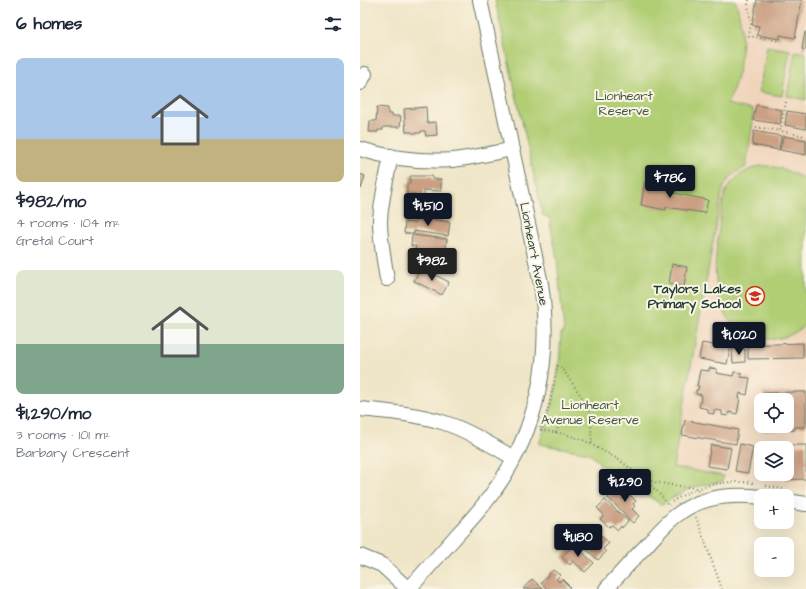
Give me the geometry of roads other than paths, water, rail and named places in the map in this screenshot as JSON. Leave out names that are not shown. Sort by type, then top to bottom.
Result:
[{"type":"street","name":"Lionheart Avenue","points":[[408,589],[485,504],[502,480],[525,435],[536,426],[538,396],[545,349],[545,310],[542,284],[480,0]]},
{"type":"street","points":[[360,149],[391,156],[423,160],[452,160],[513,149]]},
{"type":"street","points":[[387,279],[380,230],[380,218],[391,156]]},
{"type":"street","points":[[360,409],[411,414],[446,423],[461,429],[514,458]]},
{"type":"street","points":[[606,589],[670,520],[682,511],[714,498],[742,495],[754,496]]},
{"type":"street","points":[[794,502],[806,504]]},
{"type":"street","points":[[360,556],[382,565],[408,589]]},
{"type":"place","name":"Taylors Lakes Primary School","points":[[755,296]]},
{"type":"park label","name":"Lionheart Reserve","points":[[624,104]]},
{"type":"park label","name":"Lionheart Avenue Reserve","points":[[590,412]]}]
